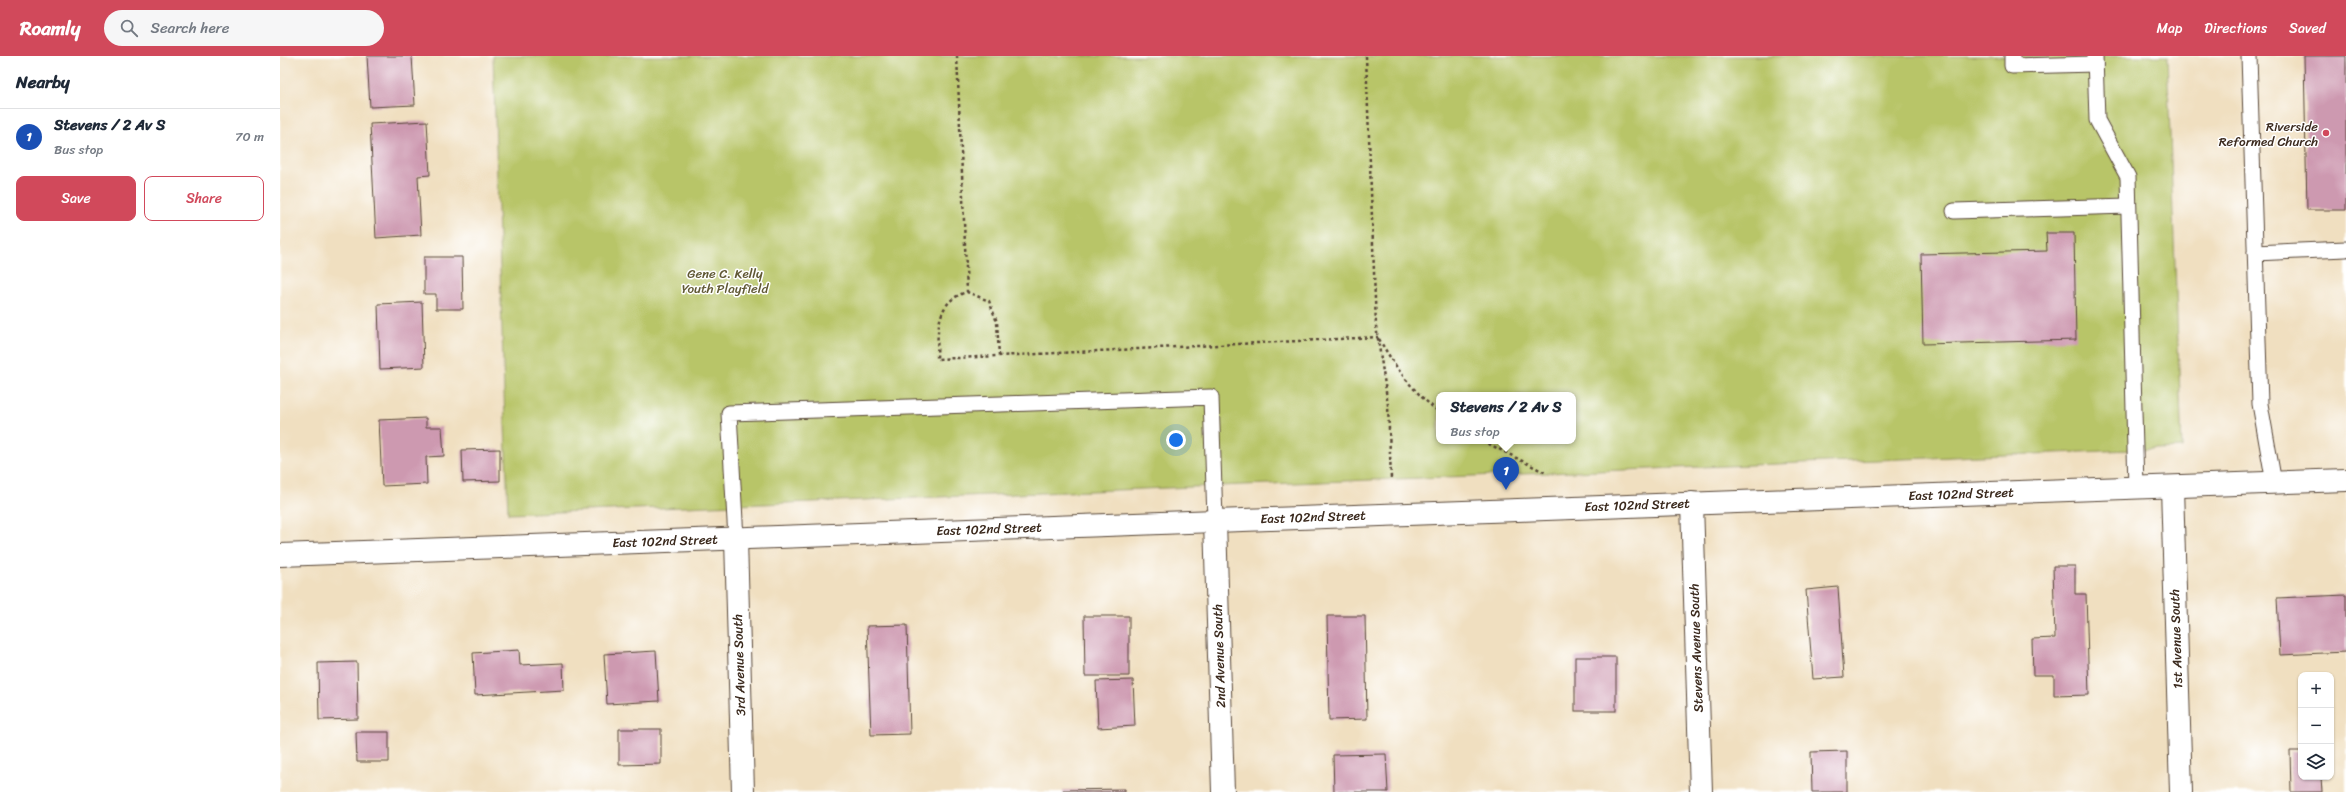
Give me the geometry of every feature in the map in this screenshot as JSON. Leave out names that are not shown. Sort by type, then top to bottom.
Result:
[{"type":"street","name":"East 102nd Street","points":[[280,555],[2346,480]]},
{"type":"street","name":"1st Avenue South","points":[[2172,487],[2181,792]]},
{"type":"street","name":"Stevens Avenue South","points":[[1692,503],[1701,792]]},
{"type":"street","name":"2nd Avenue South","points":[[1215,520],[1223,792]]},
{"type":"street","name":"3rd Avenue South","points":[[736,539],[743,792]]},
{"type":"lane","points":[[2012,56],[2012,66],[2095,60],[2096,120],[2128,176],[2136,488]]},
{"type":"lane","points":[[2248,56],[2260,404],[2274,482]]},
{"type":"lane","points":[[1954,211],[2128,206]]},
{"type":"lane","points":[[2255,252],[2346,249]]},
{"type":"lane","points":[[736,539],[729,413],[1211,397],[1215,520]]},
{"type":"path","points":[[957,56],[967,292]]},
{"type":"path","points":[[1366,56],[1376,319],[1388,405],[1391,478]]},
{"type":"path","points":[[999,356],[997,322],[989,301],[967,292],[952,299],[942,310],[937,359],[999,356],[1378,337]]},
{"type":"path","points":[[1378,337],[1397,369],[1425,400],[1436,409]]},
{"type":"path","points":[[1489,444],[1546,473]]},
{"type":"green space","name":"Gene C. Kelly Youth Playfield","points":[[493,56],[2167,56],[2182,448],[508,514]]},
{"type":"building","points":[[367,56],[412,56],[415,105],[370,107]]},
{"type":"building","name":"Riverside Reformed Church","points":[[2304,56],[2346,56],[2346,210],[2307,210]]},
{"type":"building","points":[[427,121],[430,175],[418,176],[421,235],[376,238],[370,124]]},
{"type":"building","points":[[2046,233],[2074,233],[2076,340],[1923,344],[1921,254],[2047,251]]},
{"type":"building","points":[[424,257],[462,257],[463,309],[436,309],[436,294],[424,294]]},
{"type":"building","points":[[422,302],[424,367],[380,369],[378,304]]},
{"type":"building","points":[[426,418],[426,427],[442,427],[444,456],[426,457],[427,484],[382,486],[379,420]]},
{"type":"building","points":[[500,449],[500,481],[463,482],[462,450]]},
{"type":"building","points":[[2053,566],[2075,566],[2075,594],[2086,594],[2089,695],[2054,696],[2054,675],[2033,675],[2032,639],[2055,638]]},
{"type":"building","points":[[1838,587],[1844,677],[1813,679],[1806,590]]},
{"type":"building","points":[[2346,595],[2346,652],[2280,655],[2277,598]]},
{"type":"building","points":[[1084,616],[1129,616],[1129,676],[1085,676]]},
{"type":"building","points":[[1327,616],[1365,616],[1367,719],[1329,720]]},
{"type":"building","points":[[907,625],[910,734],[871,735],[867,626]]},
{"type":"building","points":[[519,650],[520,665],[563,663],[564,690],[475,695],[473,653]]},
{"type":"building","points":[[656,651],[659,701],[607,704],[604,654]]},
{"type":"building","points":[[1575,657],[1616,657],[1616,711],[1575,711]]},
{"type":"building","points":[[357,662],[358,719],[319,720],[318,663]]},
{"type":"building","points":[[1133,680],[1135,726],[1098,728],[1096,681]]},
{"type":"building","points":[[619,729],[661,729],[661,764],[619,765]]},
{"type":"building","points":[[356,732],[389,732],[389,762],[357,762]]},
{"type":"building","points":[[1847,751],[1847,792],[1812,792],[1811,752]]},
{"type":"building","points":[[2290,751],[2298,751],[2298,780],[2321,780],[2322,792],[2291,792]]},
{"type":"building","points":[[1386,754],[1388,792],[1334,792],[1333,755]]},
{"type":"building","points":[[1125,789],[1125,792],[1063,792],[1063,790]]},
{"type":"place","name":"Riverside Reformed Church","points":[[2326,133]]},
{"type":"place","name":"Stevens / 2 Av S","points":[[1506,490]]}]
